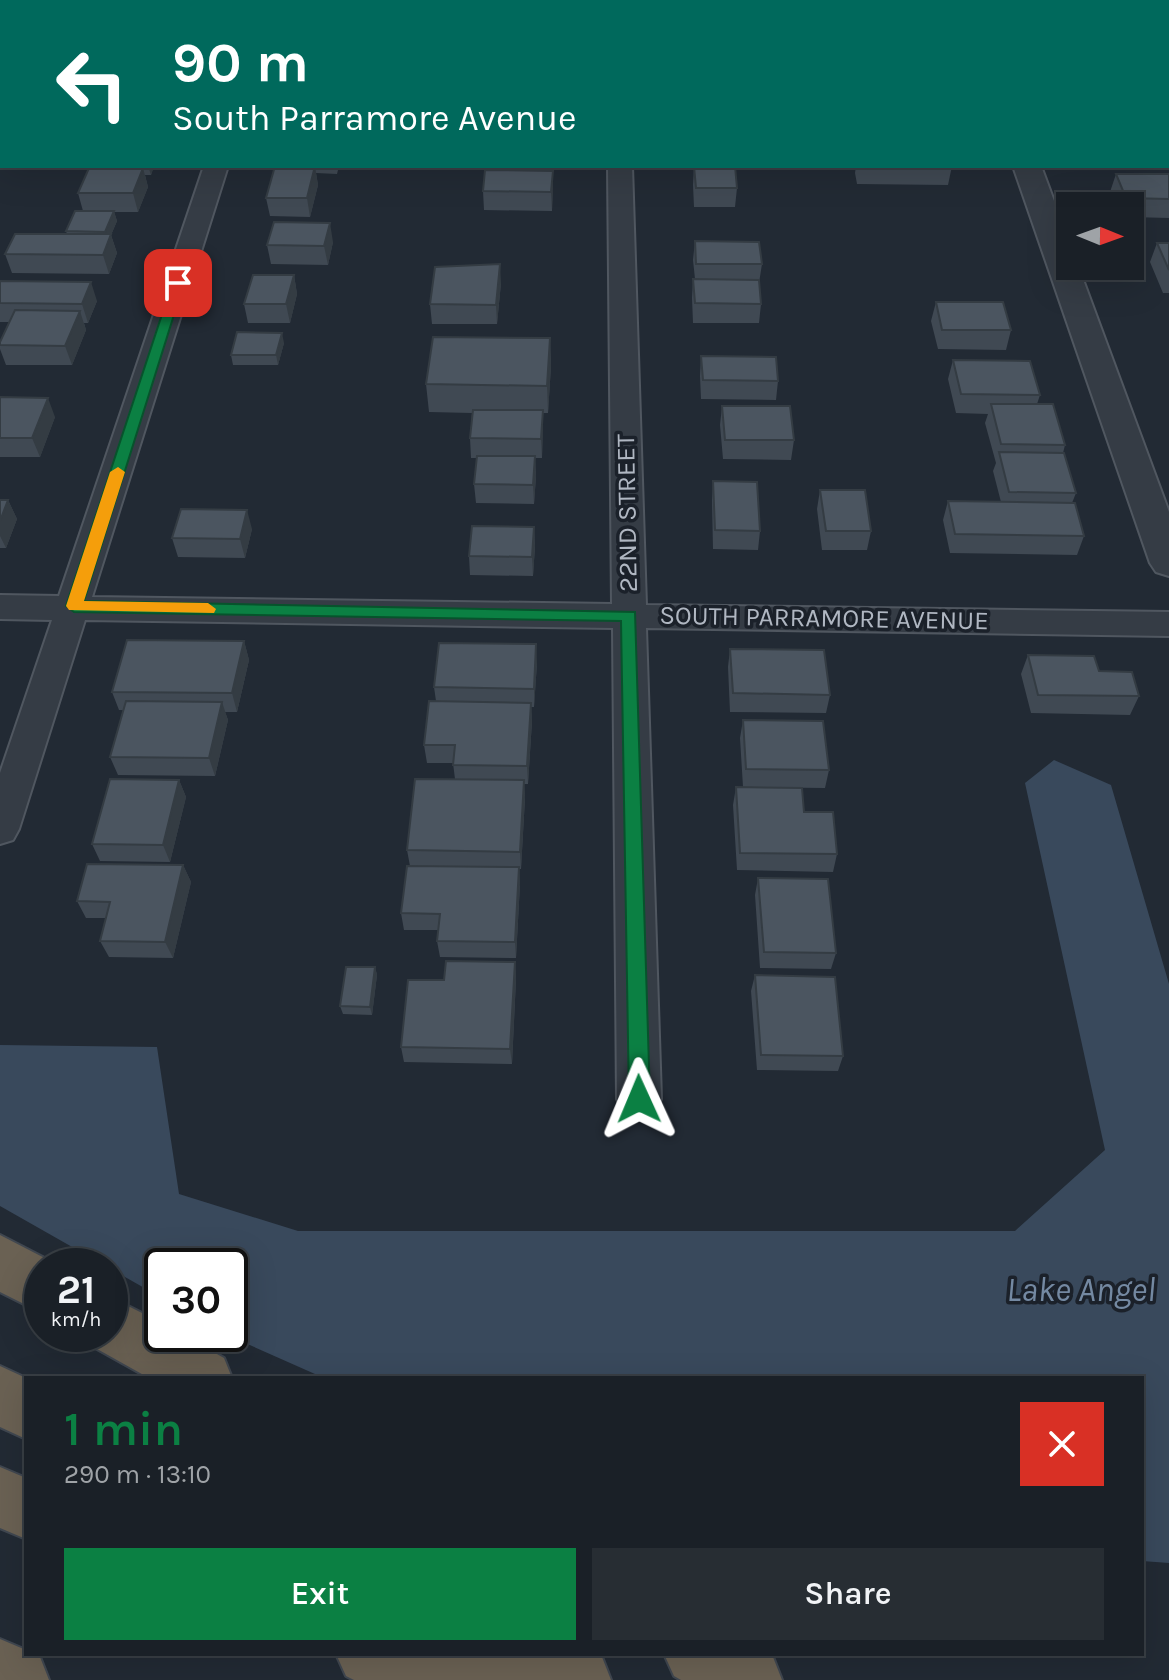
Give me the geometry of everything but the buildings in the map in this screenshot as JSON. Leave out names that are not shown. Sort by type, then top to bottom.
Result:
[{"type":"highway","points":[[0,1262],[24,1276]]},
{"type":"highway","points":[[128,1335],[200,1376]]},
{"type":"highway","points":[[0,1395],[24,1409]]},
{"type":"highway","points":[[0,1497],[24,1508]]},
{"type":"highway","points":[[377,1656],[483,1680]]},
{"type":"highway","points":[[522,1656],[579,1680]]},
{"type":"highway","points":[[700,1656],[750,1680]]},
{"type":"highway","points":[[0,1671],[17,1680]]},
{"type":"street","points":[[0,829],[215,168]]},
{"type":"street","name":"22ND STREET","points":[[620,168],[639,1099]]},
{"type":"street","points":[[1028,168],[1169,563]]},
{"type":"street","name":"SOUTH PARRAMORE AVENUE","points":[[0,607],[1169,624]]},
{"type":"water","name":"Lake Angel","points":[[1054,760],[1111,785],[1169,984],[1169,1563],[1144,1561],[1144,1376],[320,1376],[248,1344],[248,1248],[144,1248],[144,1288],[128,1279],[128,1248],[74,1248],[0,1206],[0,1045],[157,1047],[179,1194],[298,1231],[1015,1231],[1105,1150],[1025,783]]},
{"type":"slow traffic","points":[[118,472],[74,606],[208,609]]},
{"type":"route","points":[[178,283],[74,606],[629,616],[639,1099]]}]
